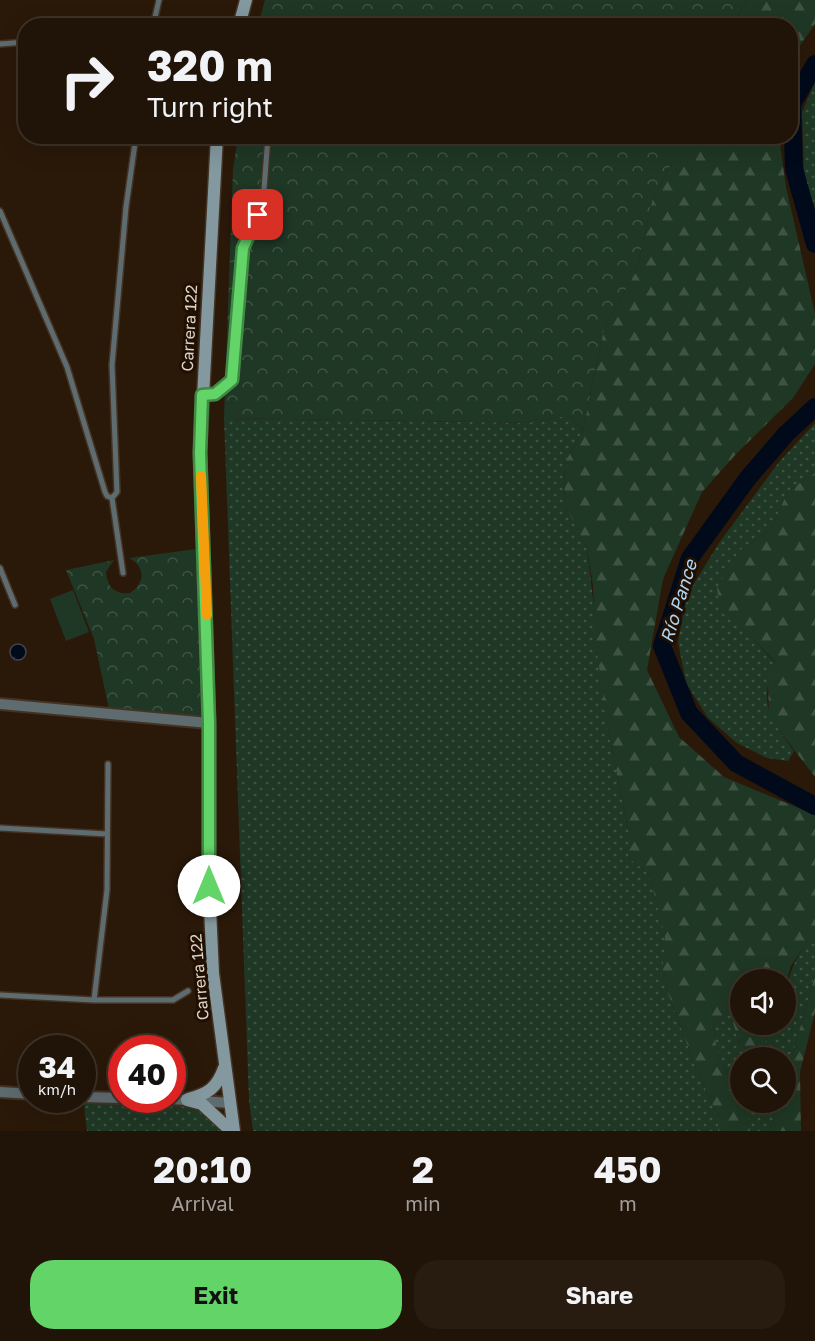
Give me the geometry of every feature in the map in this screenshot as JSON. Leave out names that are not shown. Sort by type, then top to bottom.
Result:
[{"type":"street","points":[[241,18],[246,0]]},
{"type":"street","name":"Carrera 122","points":[[218,144],[200,453],[209,723],[209,886],[213,973],[233,1131]]},
{"type":"street","points":[[0,704],[209,723]]},
{"type":"street","points":[[187,1100],[211,1092],[220,1080],[225,1065]]},
{"type":"street","points":[[0,1092],[18,1093]]},
{"type":"street","points":[[187,1100],[230,1103]]},
{"type":"street","points":[[187,1100],[202,1104],[233,1131]]},
{"type":"lane","points":[[155,18],[159,0]]},
{"type":"lane","points":[[0,44],[18,43]]},
{"type":"lane","points":[[123,573],[112,498],[117,492],[112,364],[126,207],[135,144]]},
{"type":"lane","points":[[202,395],[215,394],[232,380],[243,248],[263,203],[267,144]]},
{"type":"lane","points":[[0,211],[67,368],[105,492],[112,498]]},
{"type":"lane","points":[[0,568],[15,604]]},
{"type":"lane","points":[[94,1000],[107,890],[108,764]]},
{"type":"lane","points":[[0,828],[107,834]]},
{"type":"lane","points":[[0,995],[94,1000],[173,1000],[188,991]]},
{"type":"green space","points":[[265,0],[748,0],[736,18],[260,18]]},
{"type":"green space","points":[[748,0],[815,0],[815,24],[798,50],[798,18],[737,18]]},
{"type":"green space","points":[[815,82],[815,208],[804,176],[802,112]]},
{"type":"green space","points":[[237,144],[681,144],[652,201],[636,272],[604,328],[583,430],[568,415],[534,423],[224,418],[233,169]]},
{"type":"green space","points":[[681,144],[780,144],[786,187],[815,314],[815,364],[793,398],[737,453],[702,492],[663,579],[647,670],[679,737],[724,777],[815,815],[815,937],[812,935],[790,969],[730,969],[730,1013],[729,1010],[713,1026],[717,1051],[730,1080],[730,1113],[745,1113],[750,1131],[718,1131],[718,1117],[696,1068],[662,977],[665,937],[649,874],[628,857],[628,829],[609,735],[596,646],[593,586],[587,548],[565,505],[564,464],[583,430],[604,328],[636,272],[652,201]]},
{"type":"green space","points":[[568,415],[583,430],[564,464],[565,505],[587,548],[609,735],[628,829],[628,857],[649,874],[666,937],[662,977],[696,1068],[718,1117],[718,1131],[253,1131],[249,1100],[224,418],[534,423]]},
{"type":"green space","points":[[815,423],[815,473],[788,491],[771,529],[739,551],[751,636],[775,663],[767,689],[767,700],[773,719],[794,751],[788,761],[767,758],[737,743],[708,718],[686,683],[678,642],[687,595],[719,543],[779,462]]},
{"type":"green space","points":[[815,473],[815,777],[769,717],[768,680],[775,662],[751,636],[720,611],[717,588],[739,551],[771,529],[788,491]]},
{"type":"green space","points":[[204,548],[209,723],[110,714],[94,639],[66,570],[114,560],[106,572],[108,582],[120,593],[130,593],[139,584],[142,575],[138,565],[129,558]]},
{"type":"green space","points":[[73,590],[89,632],[66,641],[50,599]]},
{"type":"green space","points":[[812,934],[815,937],[815,975],[795,1047],[763,1047],[768,1035],[796,1035],[796,969],[792,969]]},
{"type":"green space","points":[[815,975],[815,1012],[800,1072],[801,1131],[769,1131],[775,1113],[796,1113],[795,1047]]},
{"type":"green space","points":[[729,1009],[730,1035],[737,1035],[740,1045],[743,1047],[730,1047],[730,1080],[717,1051],[713,1026]]},
{"type":"green space","points":[[737,1035],[768,1035],[763,1047],[740,1045]]},
{"type":"green space","points":[[96,1098],[108,1098],[108,1113],[186,1113],[187,1100],[231,1131],[87,1131],[85,1113],[96,1113]]},
{"type":"green space","points":[[745,1113],[775,1113],[769,1131],[750,1131]]},
{"type":"water","points":[[18,644],[24,646],[26,652],[24,658],[18,660],[12,658],[10,652],[12,646]]},
{"type":"waterway","name":"Río Pance","points":[[798,94],[815,64]]},
{"type":"waterway","name":"Río Pance","points":[[793,144],[794,169],[815,244]]},
{"type":"waterway","name":"Río Pance","points":[[815,407],[786,434],[748,478],[690,558],[662,646],[689,713],[736,763],[815,806]]},
{"type":"slow traffic","points":[[201,476],[207,615]]},
{"type":"route","points":[[209,886],[206,577],[200,453],[202,395],[215,394],[224,389],[232,380],[243,248],[258,215]]}]
